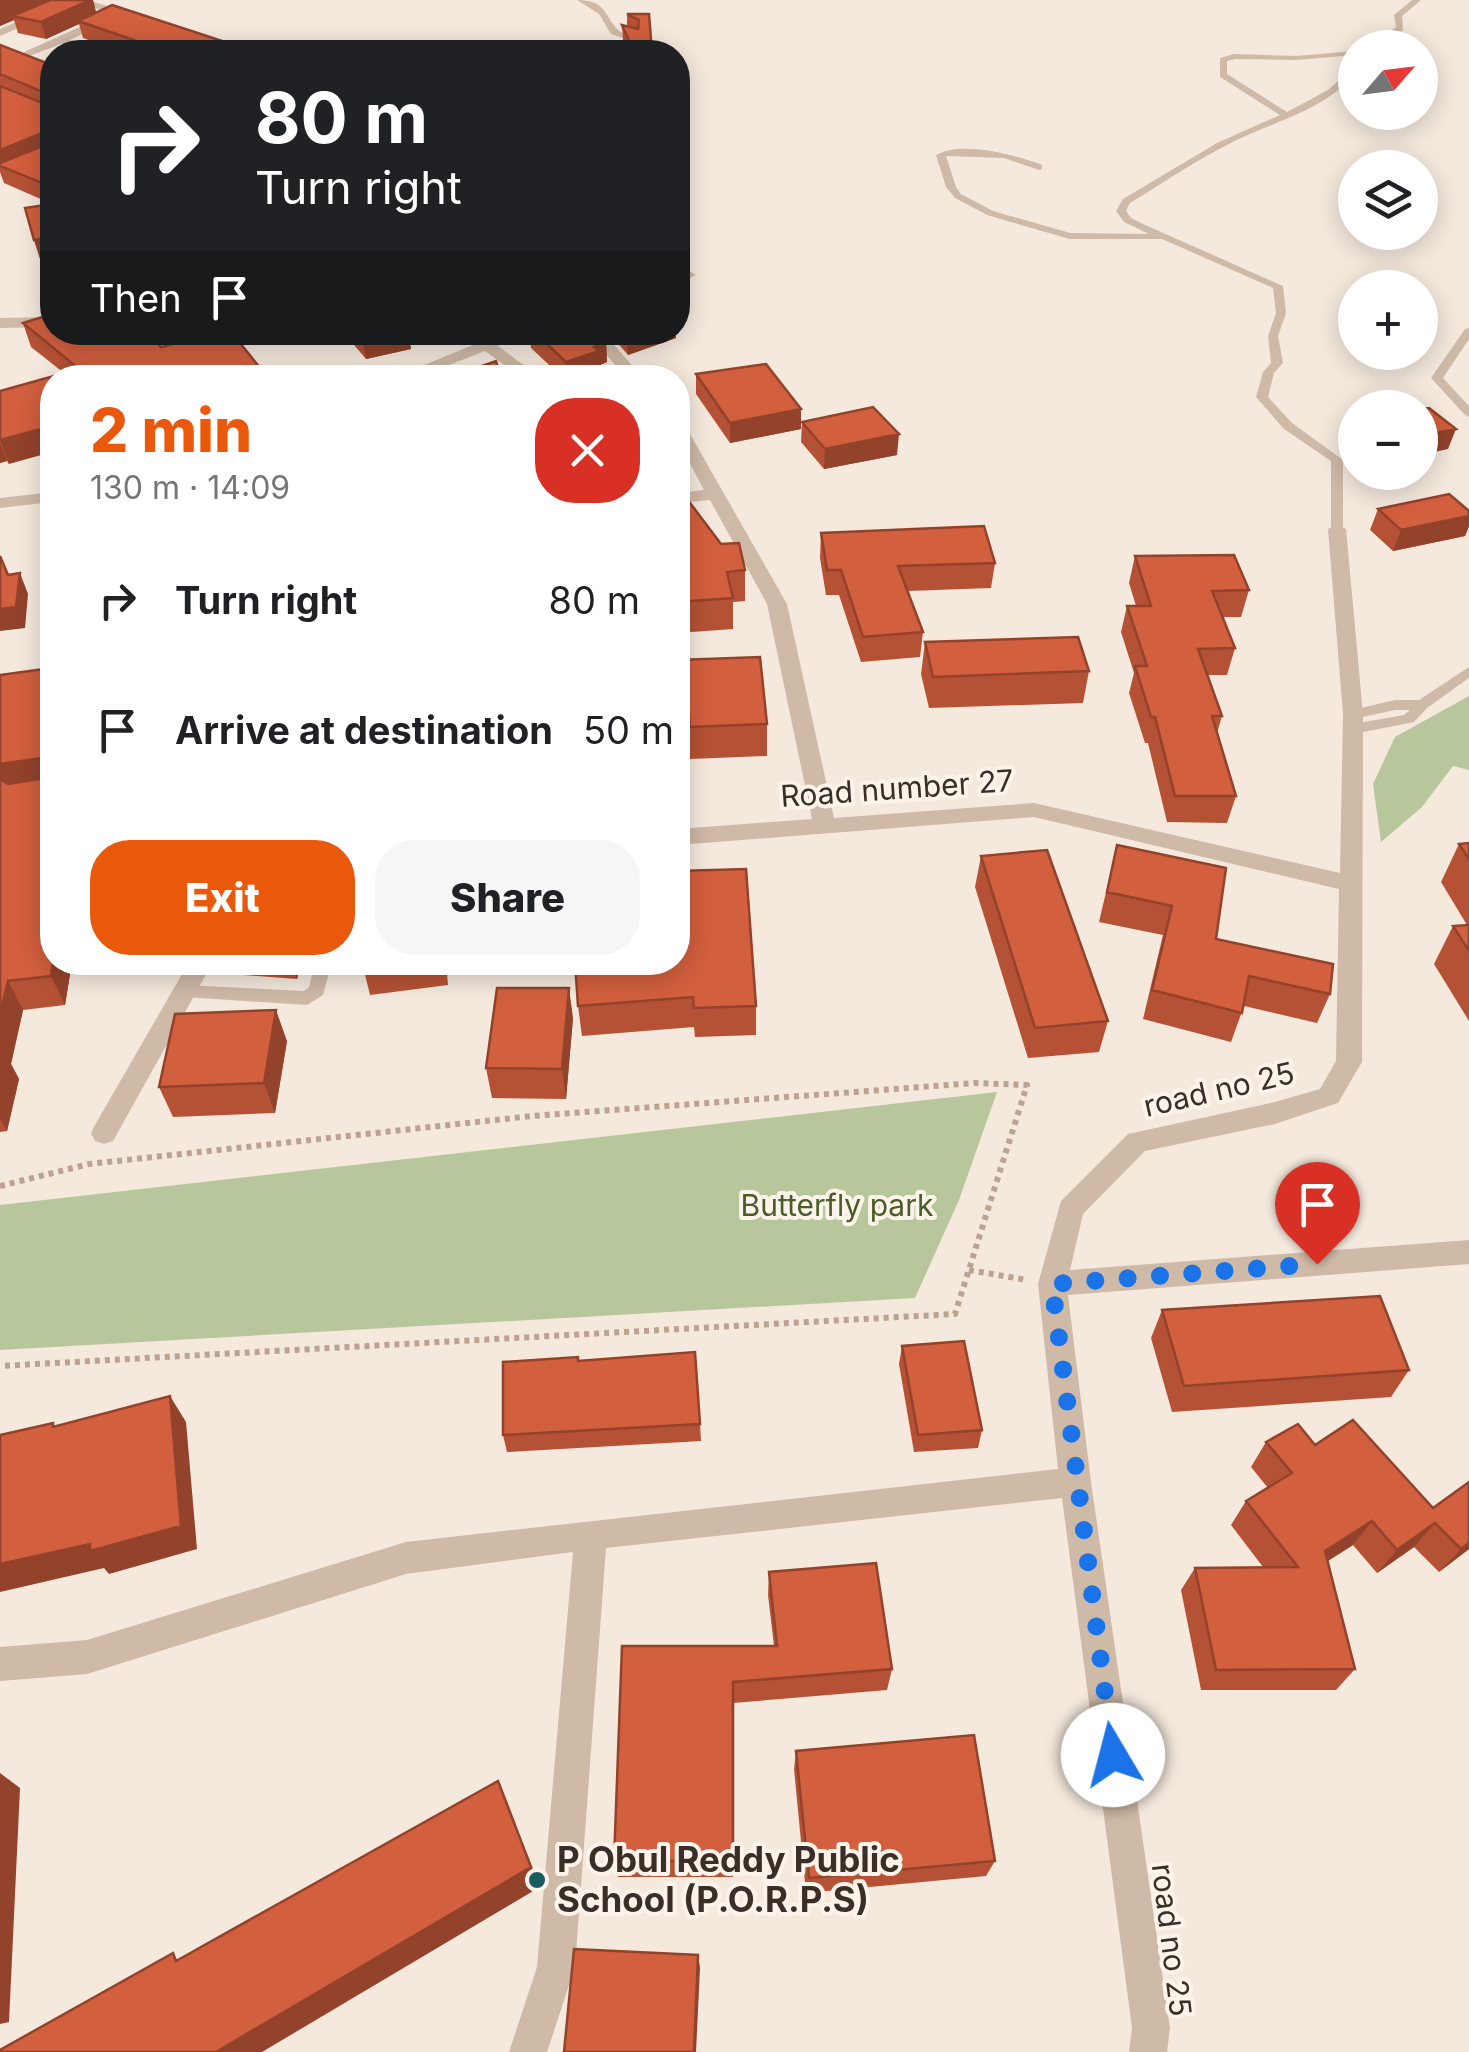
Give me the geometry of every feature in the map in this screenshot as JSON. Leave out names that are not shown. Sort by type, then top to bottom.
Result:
[{"type":"street","points":[[0,33],[78,0],[122,12],[62,40]]},
{"type":"street","points":[[28,55],[40,50]]},
{"type":"street","points":[[0,322],[40,322]]},
{"type":"street","points":[[433,365],[483,345]]},
{"type":"street","points":[[487,345],[515,365]]},
{"type":"street","points":[[606,345],[623,365]]},
{"type":"street","points":[[690,448],[777,604],[824,824]]},
{"type":"street","points":[[690,497],[717,494]]},
{"type":"street","points":[[0,503],[40,498]]},
{"type":"street","name":"road no 25","points":[[1148,2052],[1151,2028],[1074,1482],[1041,1282],[1071,1209],[1137,1142],[1275,1113],[1329,1096],[1349,1062],[1353,722],[1336,530]]},
{"type":"street","name":"Road number 27","points":[[690,836],[1034,810],[1353,884]]},
{"type":"street","points":[[104,1133],[194,975]]},
{"type":"street","points":[[1041,1282],[1469,1252]]},
{"type":"street","points":[[0,1664],[87,1657],[406,1558],[1074,1482]]},
{"type":"street","points":[[528,2052],[556,1967],[591,1534]]},
{"type":"lane","points":[[488,0],[500,0]]},
{"type":"lane","points":[[582,0],[593,4],[611,21],[614,32],[632,40]]},
{"type":"lane","points":[[1397,30],[1398,15],[1417,0]]},
{"type":"lane","points":[[1284,114],[1222,74],[1223,60],[1234,56],[1338,54]]},
{"type":"lane","points":[[1336,530],[1337,460],[1288,426],[1262,397],[1269,372],[1277,363],[1273,336],[1280,313],[1278,286],[1127,220],[1122,211],[1126,202],[1231,140],[1338,86]]},
{"type":"lane","points":[[1040,167],[1005,155],[941,155],[951,188],[990,213],[1070,236],[1164,237]]},
{"type":"lane","points":[[1469,331],[1437,378],[1469,412]]},
{"type":"lane","points":[[1353,722],[1408,719],[1469,672]]},
{"type":"lane","points":[[185,992],[307,998],[317,990],[321,975]]},
{"type":"path","points":[[0,1186],[89,1164],[532,1116],[975,1083],[1027,1085],[955,1314],[0,1366]]},
{"type":"path","points":[[969,1270],[1041,1282]]},
{"type":"green space","points":[[1469,696],[1469,770],[1453,766],[1422,807],[1381,842],[1373,784],[1395,737]]},
{"type":"green space","name":"Butterfly park","points":[[997,1092],[959,1200],[915,1298],[0,1350],[0,1205]]},
{"type":"building","points":[[50,0],[90,0],[41,22],[12,16]]},
{"type":"building","points":[[112,5],[219,40],[134,40],[78,21]]},
{"type":"building","points":[[627,14],[649,14],[651,40],[629,40],[622,25],[638,29],[639,20]]},
{"type":"building","points":[[0,45],[40,60],[40,91],[0,74]]},
{"type":"building","points":[[0,86],[40,102],[40,134],[0,150]]},
{"type":"building","points":[[40,147],[40,182],[0,166]]},
{"type":"building","points":[[40,206],[40,239],[34,240],[25,208]]},
{"type":"building","points":[[40,318],[40,337],[23,323]]},
{"type":"building","points":[[50,345],[242,345],[258,365],[74,365]]},
{"type":"building","points":[[548,345],[599,345],[594,347],[599,351],[566,362]]},
{"type":"building","points":[[766,364],[801,409],[730,423],[696,374]]},
{"type":"building","points":[[40,380],[40,429],[0,440],[0,391]]},
{"type":"building","points":[[873,407],[899,434],[825,449],[802,422]]},
{"type":"building","points":[[1438,415],[1456,429],[1438,432]]},
{"type":"building","points":[[1449,494],[1469,511],[1469,516],[1401,530],[1378,509]]},
{"type":"building","points":[[690,503],[721,544],[739,543],[745,570],[727,572],[733,598],[690,601]]},
{"type":"building","points":[[984,526],[995,563],[898,566],[923,632],[863,637],[841,570],[827,570],[821,533]]},
{"type":"building","points":[[1234,555],[1249,590],[1212,591],[1235,648],[1198,649],[1222,716],[1212,716],[1236,796],[1175,796],[1155,717],[1151,717],[1135,666],[1147,666],[1127,606],[1151,606],[1135,556]]},
{"type":"building","points":[[0,556],[8,575],[20,573],[16,607],[0,609]]},
{"type":"building","points":[[1078,637],[1089,671],[933,677],[925,642]]},
{"type":"building","points":[[760,657],[767,724],[690,727],[690,660]]},
{"type":"building","points":[[40,670],[40,758],[0,764],[0,675]]},
{"type":"building","points":[[0,779],[8,784],[40,779],[40,975],[51,975],[8,981],[0,1014]]},
{"type":"building","points":[[1469,843],[1469,859],[1459,844]]},
{"type":"building","points":[[1117,845],[1226,868],[1216,939],[1333,964],[1330,994],[1249,976],[1242,1013],[1152,990],[1172,906],[1107,892]]},
{"type":"building","points":[[1047,850],[1108,1021],[1035,1028],[981,856]]},
{"type":"building","points":[[746,869],[756,1006],[694,1008],[693,997],[578,1006],[576,975],[690,975],[690,871]]},
{"type":"building","points":[[1469,925],[1469,951],[1453,926]]},
{"type":"building","points":[[497,988],[569,988],[562,1069],[486,1068]]},
{"type":"building","points":[[276,1010],[264,1083],[159,1087],[175,1014]]},
{"type":"building","points":[[1380,1296],[1409,1370],[1184,1386],[1162,1310]]},
{"type":"building","points":[[964,1341],[982,1430],[918,1435],[902,1346]]},
{"type":"building","points":[[695,1352],[700,1424],[503,1435],[503,1362]]},
{"type":"building","points":[[170,1396],[181,1526],[90,1551],[90,1544],[0,1564],[0,1435],[53,1423],[53,1427]]},
{"type":"building","points":[[1353,1420],[1433,1508],[1469,1482],[1469,1543],[1461,1549],[1435,1523],[1397,1550],[1372,1521],[1325,1551],[1355,1669],[1216,1670],[1195,1568],[1298,1567],[1246,1501],[1292,1473],[1266,1442],[1298,1424],[1315,1445]]},
{"type":"building","points":[[876,1563],[892,1669],[733,1682],[733,1861],[614,1861],[622,1646],[777,1646],[769,1572]]},
{"type":"building","points":[[974,1735],[995,1861],[809,1878],[796,1751]]},
{"type":"building","points":[[498,1781],[531,1867],[216,2052],[0,2052],[173,1953],[176,1961]]},
{"type":"building","points":[[574,1949],[698,1955],[694,2052],[564,2052]]},
{"type":"place","name":"P Obul Reddy Public School (P.O.R.P.S)","points":[[537,1880]]},
{"type":"route","points":[[1113,1755],[1074,1482],[1052,1284],[1317,1264]]}]
